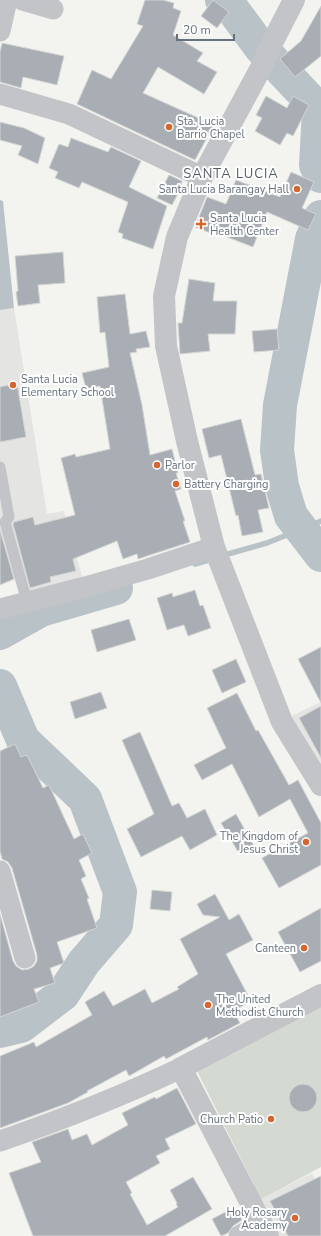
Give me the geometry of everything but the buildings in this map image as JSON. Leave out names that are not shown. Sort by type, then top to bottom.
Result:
[{"type":"street","points":[[0,31],[7,0]]},
{"type":"street","points":[[22,0],[53,9]]},
{"type":"street","points":[[294,0],[262,66],[202,177],[177,237],[164,296],[166,346],[187,441],[217,556],[282,722],[321,785]]},
{"type":"street","points":[[0,94],[69,114],[202,177]]},
{"type":"street","points":[[0,609],[148,569],[217,556]]},
{"type":"street","points":[[0,871],[25,958]]},
{"type":"street","points":[[0,1141],[144,1085],[181,1068],[321,995]]},
{"type":"street","points":[[181,1068],[264,1230],[239,1236]]},
{"type":"lane","points":[[0,467],[10,517],[5,522],[27,602]]},
{"type":"shaded area","points":[[0,200],[3,201],[14,308],[0,310]]},
{"type":"shaded area","name":"Santa Lucia Elementary School","points":[[14,308],[47,514],[64,511],[84,583],[22,599],[0,539],[0,310]]},
{"type":"shaded area","points":[[321,702],[321,772],[287,718]]},
{"type":"shaded area","name":"Church Patio","points":[[321,1005],[321,1167],[260,1200],[197,1071]]},
{"type":"shaded area","name":"Holy Rosary Academy","points":[[312,1173],[321,1191],[321,1236],[278,1236],[260,1200]]},
{"type":"waterway","points":[[222,0],[233,10],[261,48],[319,110],[316,165],[321,176]]},
{"type":"waterway","points":[[321,217],[312,239],[280,405],[277,450],[282,486],[291,516],[321,555]]},
{"type":"waterway","points":[[221,556],[267,543],[321,521]]},
{"type":"waterway","points":[[195,564],[213,559]]},
{"type":"waterway","points":[[0,633],[41,610],[116,588]]},
{"type":"waterway","points":[[0,686],[23,740],[85,799],[120,892],[116,925],[84,962],[63,994],[21,1026],[0,1031]]},
{"type":"place","name":"Sta. Lucia Barrio Chapel","points":[[169,127]]},
{"type":"place","name":"Santa Lucia Barangay Hall","points":[[297,189]]},
{"type":"place","name":"Santa Lucia Health Center","points":[[201,224]]},
{"type":"place","name":"Santa Lucia Elementary School","points":[[13,385]]},
{"type":"place","name":"Parlor","points":[[157,465]]},
{"type":"place","name":"Battery Charging","points":[[176,484]]},
{"type":"place","name":"The Kingdom of Jesus Christ","points":[[306,842]]},
{"type":"place","name":"Canteen","points":[[304,948]]},
{"type":"place","name":"The United Methodist Church","points":[[208,1005]]},
{"type":"place","name":"Church Patio","points":[[271,1119]]},
{"type":"place","name":"Holy Rosary Academy","points":[[295,1218]]},
{"type":"district","name":"SANTA LUCIA","points":[[231,173]]}]
